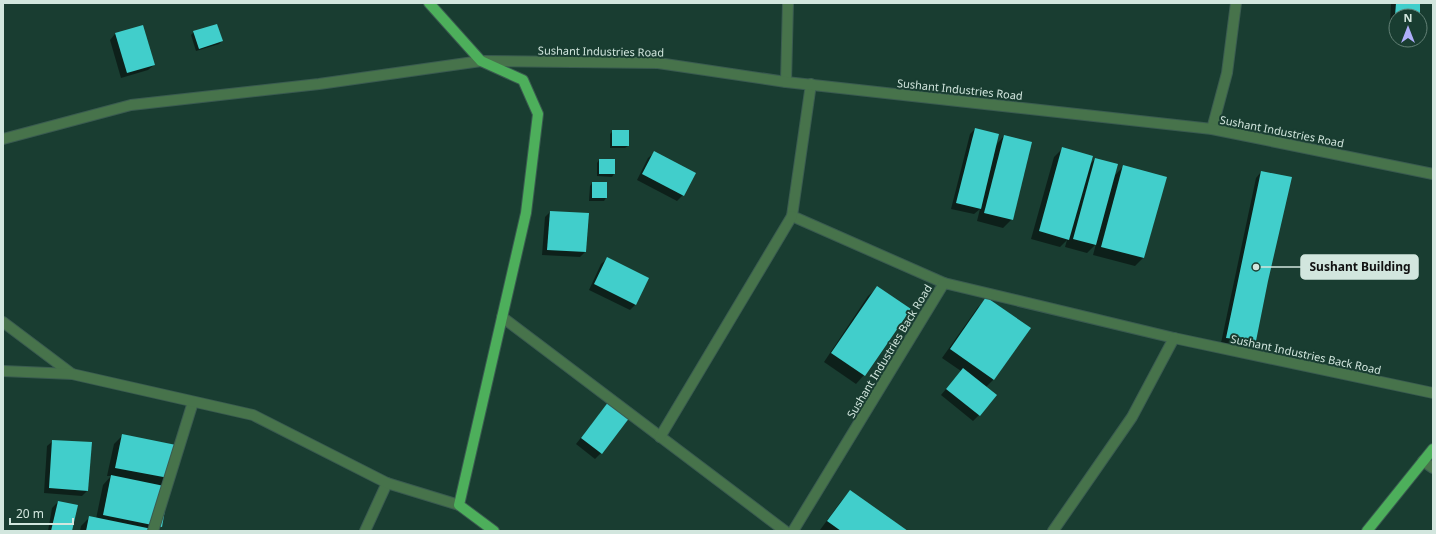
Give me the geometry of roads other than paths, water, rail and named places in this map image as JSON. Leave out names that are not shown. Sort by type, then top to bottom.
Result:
[{"type":"main road","points":[[429,3],[481,61],[523,80],[538,114],[526,214],[459,505],[494,531]]},
{"type":"main road","points":[[1367,531],[1433,449]]},
{"type":"street","points":[[786,82],[788,3]]},
{"type":"street","points":[[1212,129],[1227,74],[1236,3]]},
{"type":"street","name":"Sushant Industries Road","points":[[3,139],[131,105],[319,84],[481,61],[658,63],[786,82],[1212,129],[1433,174]]},
{"type":"street","points":[[660,436],[792,216],[811,84]]},
{"type":"street","points":[[792,216],[944,283]]},
{"type":"street","name":"Sushant Industries Back Road","points":[[794,531],[944,283],[1174,338],[1433,394]]},
{"type":"street","points":[[502,317],[785,531]]},
{"type":"street","points":[[3,322],[72,374]]},
{"type":"street","points":[[1053,531],[1132,417],[1174,338]]},
{"type":"street","points":[[3,371],[72,374],[253,415],[387,483],[459,505]]},
{"type":"street","points":[[153,531],[193,402]]},
{"type":"street","points":[[1423,461],[1433,468]]},
{"type":"street","points":[[364,531],[387,483]]},
{"type":"place","name":"Sushant Building","points":[[1256,267]]}]
